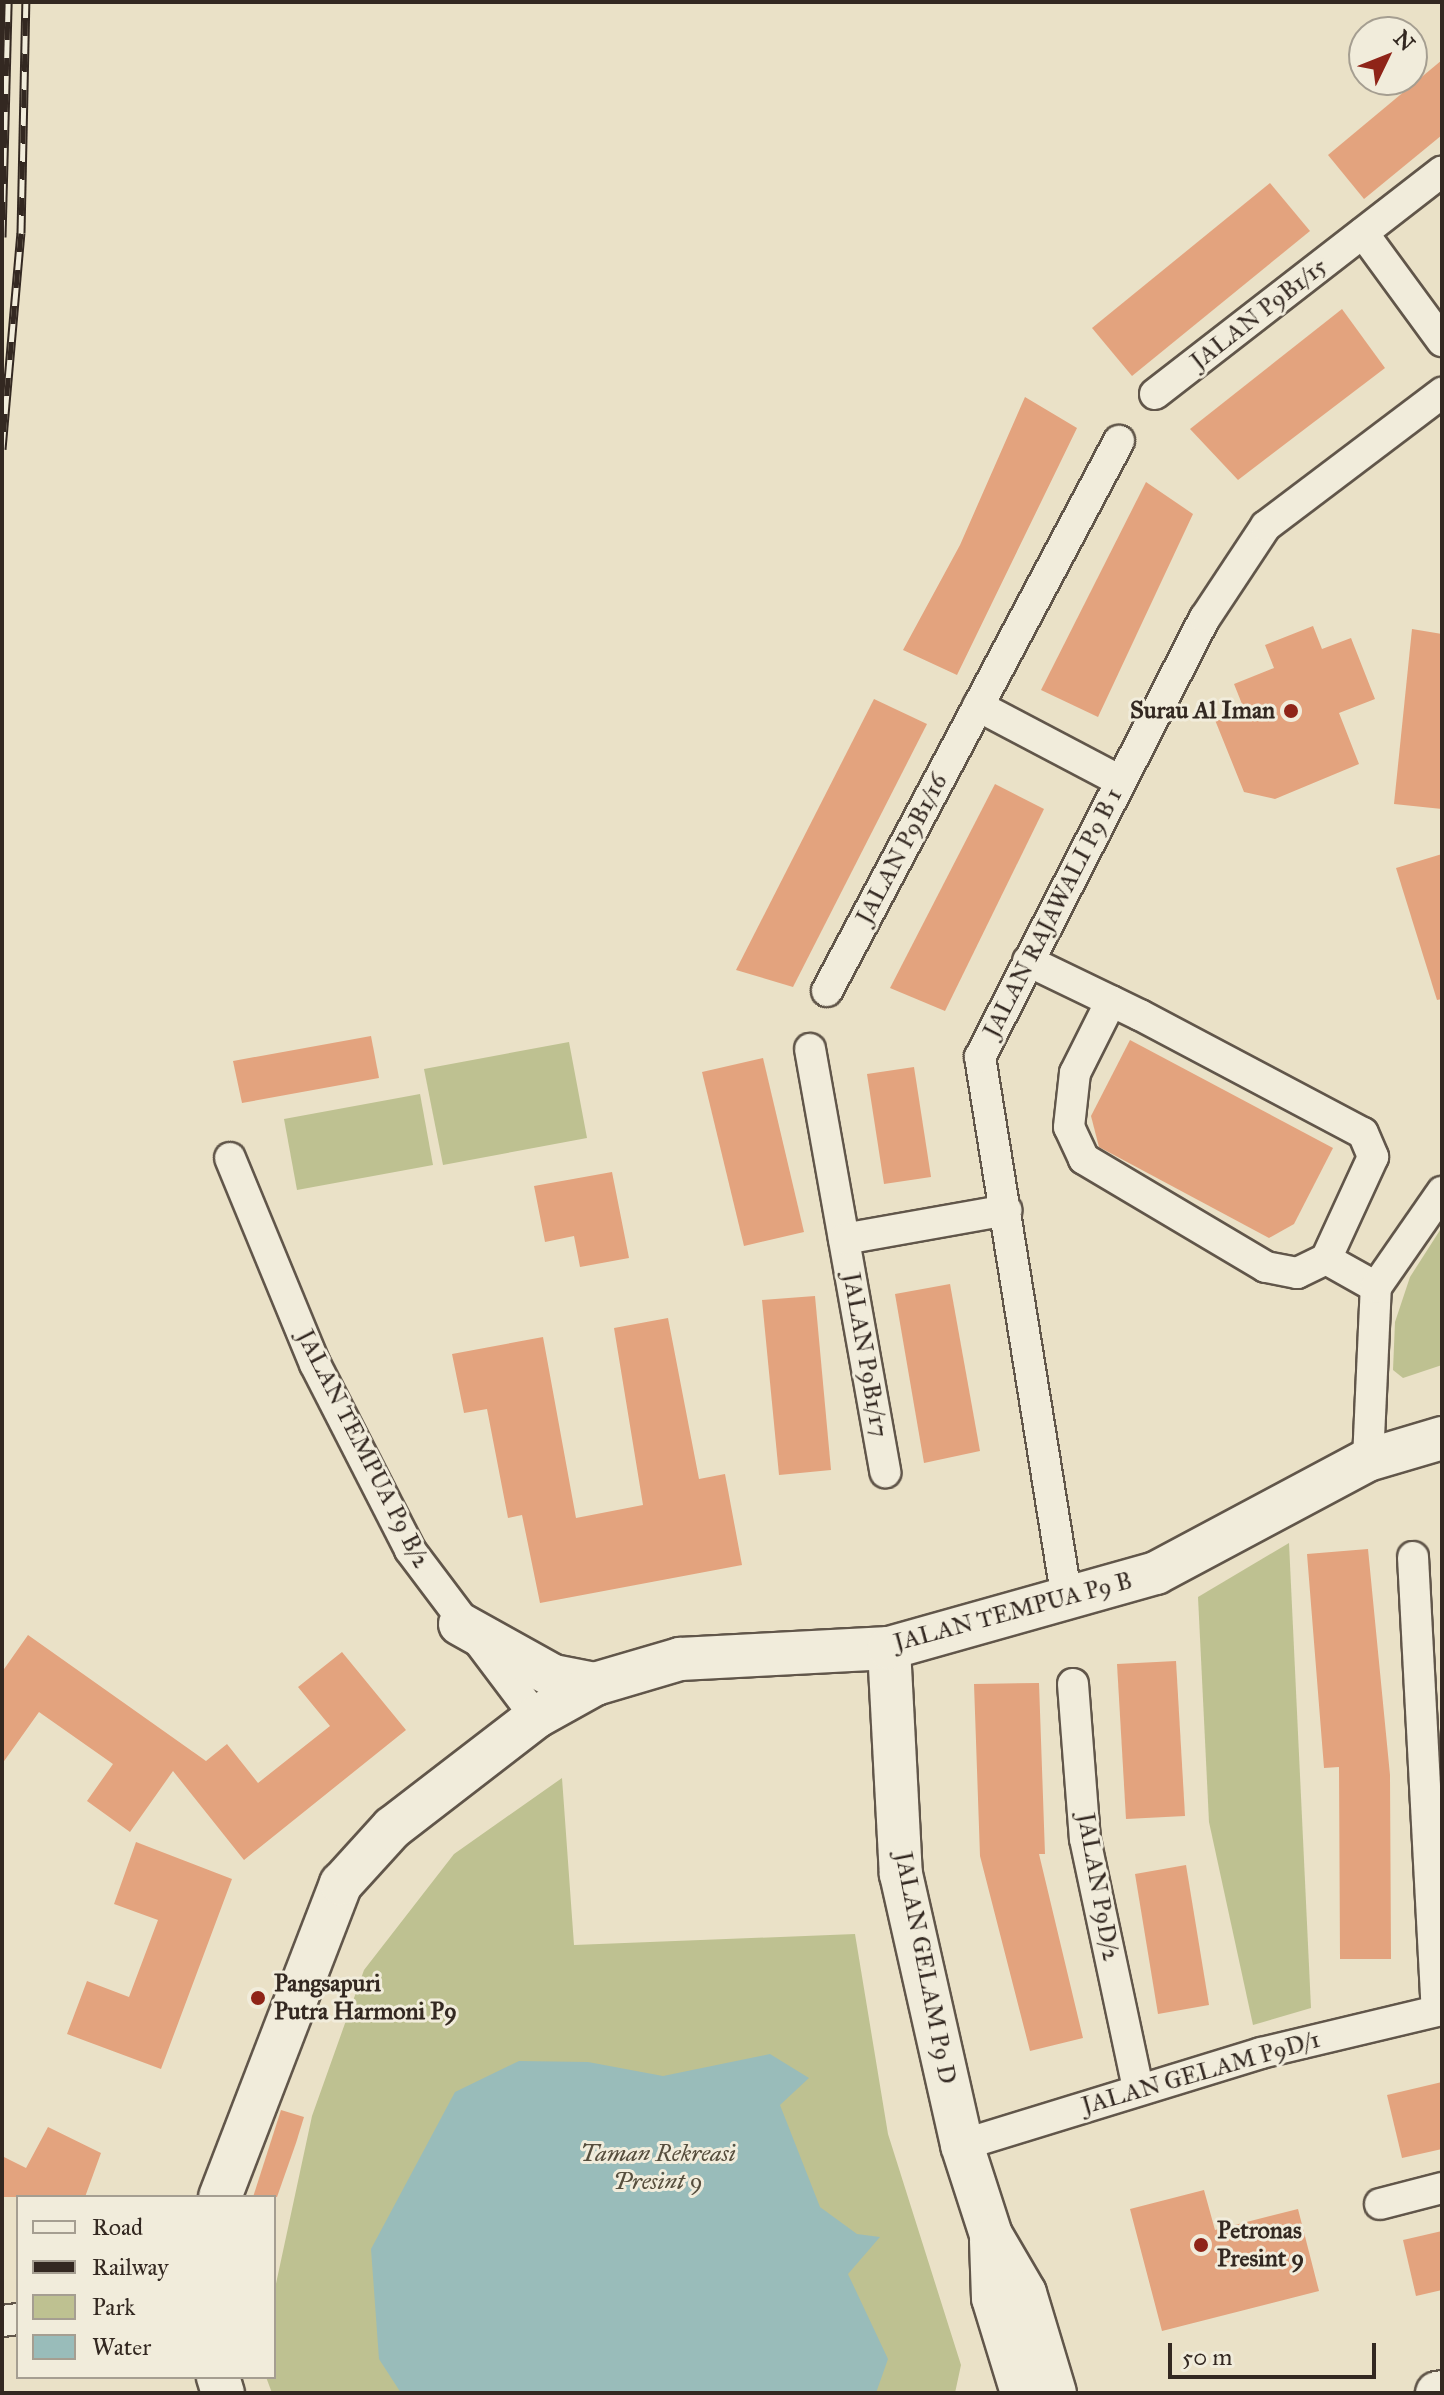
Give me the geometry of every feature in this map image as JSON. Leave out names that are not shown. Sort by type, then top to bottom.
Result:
[{"type":"street","name":"JALAN P9B1/15","points":[[1155,394],[1442,171]]},
{"type":"street","points":[[1363,233],[1442,341]]},
{"type":"street","name":"JALAN RAJAWALI P9 B 1","points":[[1067,1600],[980,1057],[1205,618],[1266,526],[1442,393]]},
{"type":"street","name":"JALAN P9B1/16","points":[[827,991],[1119,441]]},
{"type":"street","points":[[978,706],[1120,781]]},
{"type":"street","points":[[1028,961],[1111,1001],[1363,1133],[1373,1157],[1326,1259],[1297,1273],[1266,1267],[1084,1159],[1069,1127],[1075,1073],[1111,1001]]},
{"type":"street","name":"JALAN P9B1/17","points":[[810,1049],[885,1472]]},
{"type":"street","name":"JALAN TEMPUA P9 B/2","points":[[230,1158],[315,1364],[410,1550],[460,1624],[536,1717]]},
{"type":"street","points":[[1368,1460],[1376,1287],[1442,1192]]},
{"type":"street","name":"JALAN P9B1/17","points":[[844,1239],[1006,1210]]},
{"type":"street","points":[[1326,1259],[1376,1287]]},
{"type":"street","name":"JALAN TEMPUA P9 B","points":[[221,2195],[341,1884],[392,1828],[536,1717],[595,1684],[731,1650],[889,1648],[1156,1573],[1368,1460],[1442,1438]]},
{"type":"street","points":[[1413,1557],[1440,2010]]},
{"type":"street","points":[[460,1624],[553,1676],[595,1684]]},
{"type":"street","name":"JALAN GELAM P9 D","points":[[889,1648],[901,1874],[962,2145],[991,2235],[993,2298],[1039,2389]]},
{"type":"street","name":"JALAN P9D/2","points":[[1073,1684],[1085,1839],[1138,2088]]},
{"type":"street","name":"JALAN GELAM P9D/1","points":[[962,2145],[1138,2088],[1440,2010]]},
{"type":"street","points":[[1380,2204],[1442,2188]]},
{"type":"green space","points":[[569,1042],[587,1138],[443,1165],[424,1069]]},
{"type":"green space","points":[[420,1094],[433,1165],[297,1190],[284,1119]]},
{"type":"green space","points":[[1442,1227],[1442,1365],[1403,1378],[1393,1370],[1395,1322],[1410,1277]]},
{"type":"green space","points":[[1289,1543],[1311,2008],[1253,2025],[1209,1822],[1198,1597]]},
{"type":"green space","name":"Taman Rekreasi Presint 9","points":[[562,1778],[574,1945],[855,1934],[888,2134],[961,2365],[955,2393],[272,2393],[267,2379],[276,2379],[276,2284],[312,2116],[364,1970],[454,1854]]},
{"type":"water","points":[[770,2054],[809,2078],[780,2105],[820,2207],[857,2234],[880,2237],[848,2274],[888,2359],[876,2393],[401,2393],[379,2359],[371,2249],[455,2092],[519,2061],[588,2062],[663,2076]]},
{"type":"building","points":[[1442,60],[1442,135],[1364,199],[1328,155],[1399,96],[1428,96],[1428,72]]},
{"type":"building","points":[[1270,183],[1310,231],[1132,376],[1092,328]]},
{"type":"building","points":[[1342,309],[1385,368],[1238,480],[1190,429]]},
{"type":"building","points":[[1025,397],[1077,428],[957,675],[903,650],[960,545]]},
{"type":"building","points":[[1146,482],[1193,514],[1098,717],[1041,690]]},
{"type":"building","name":"Surau Al Iman","points":[[1313,626],[1322,649],[1351,638],[1375,699],[1339,713],[1359,764],[1275,799],[1244,792],[1215,720],[1244,709],[1234,684],[1274,668],[1265,645]]},
{"type":"building","points":[[1412,629],[1442,634],[1442,809],[1394,804]]},
{"type":"building","points":[[874,699],[927,724],[793,987],[736,970]]},
{"type":"building","points":[[995,784],[1044,809],[945,1011],[890,988]]},
{"type":"building","points":[[1442,854],[1442,999],[1437,1000],[1396,868]]},
{"type":"building","points":[[371,1036],[379,1078],[242,1103],[233,1061]]},
{"type":"building","points":[[1130,1040],[1333,1148],[1294,1224],[1269,1238],[1099,1147],[1091,1116]]},
{"type":"building","points":[[763,1058],[804,1232],[744,1246],[702,1072]]},
{"type":"building","points":[[914,1067],[931,1177],[884,1184],[867,1074]]},
{"type":"building","points":[[612,1172],[629,1258],[580,1267],[574,1236],[545,1242],[534,1186]]},
{"type":"building","points":[[950,1284],[980,1451],[924,1463],[895,1294]]},
{"type":"building","points":[[815,1296],[831,1470],[779,1475],[762,1300]]},
{"type":"building","points":[[668,1318],[699,1479],[725,1474],[742,1565],[540,1603],[522,1515],[508,1518],[487,1409],[464,1413],[452,1354],[543,1337],[576,1518],[643,1505],[614,1328]]},
{"type":"building","points":[[1368,1549],[1390,1775],[1391,1959],[1340,1959],[1339,1767],[1324,1768],[1307,1554]]},
{"type":"building","points":[[28,1635],[206,1761],[227,1744],[258,1783],[330,1726],[298,1687],[342,1652],[406,1730],[244,1860],[173,1771],[130,1832],[87,1801],[113,1764],[39,1712],[2,1764],[2,1672]]},
{"type":"building","points":[[1176,1661],[1185,1816],[1126,1819],[1117,1664]]},
{"type":"building","points":[[1039,1683],[1045,1854],[1039,1854],[1083,2038],[1030,2051],[980,1856],[974,1684]]},
{"type":"building","points":[[136,1842],[232,1879],[161,2069],[67,2034],[87,1981],[129,1997],[158,1920],[114,1904]]},
{"type":"building","points":[[1186,1865],[1209,2005],[1158,2014],[1135,1874]]},
{"type":"building","points":[[1442,2082],[1442,2149],[1402,2158],[1387,2095]]},
{"type":"building","points":[[281,2110],[304,2117],[277,2197],[254,2195]]},
{"type":"building","points":[[48,2127],[101,2153],[86,2195],[2,2197],[2,2156],[26,2168]]},
{"type":"building","points":[[1204,2190],[1215,2230],[1298,2209],[1319,2291],[1162,2331],[1130,2209]]},
{"type":"building","points":[[1442,2231],[1442,2290],[1416,2296],[1403,2240]]},
{"type":"railway","points":[[2,237],[8,2]]},
{"type":"railway","points":[[2,449],[21,233],[26,2]]},
{"type":"place","name":"Surau Al Iman","points":[[1291,711]]},
{"type":"place","name":"Pangsapuri Putra Harmoni P9","points":[[258,1998]]},
{"type":"place","name":"Petronas Presint 9","points":[[1201,2245]]}]
